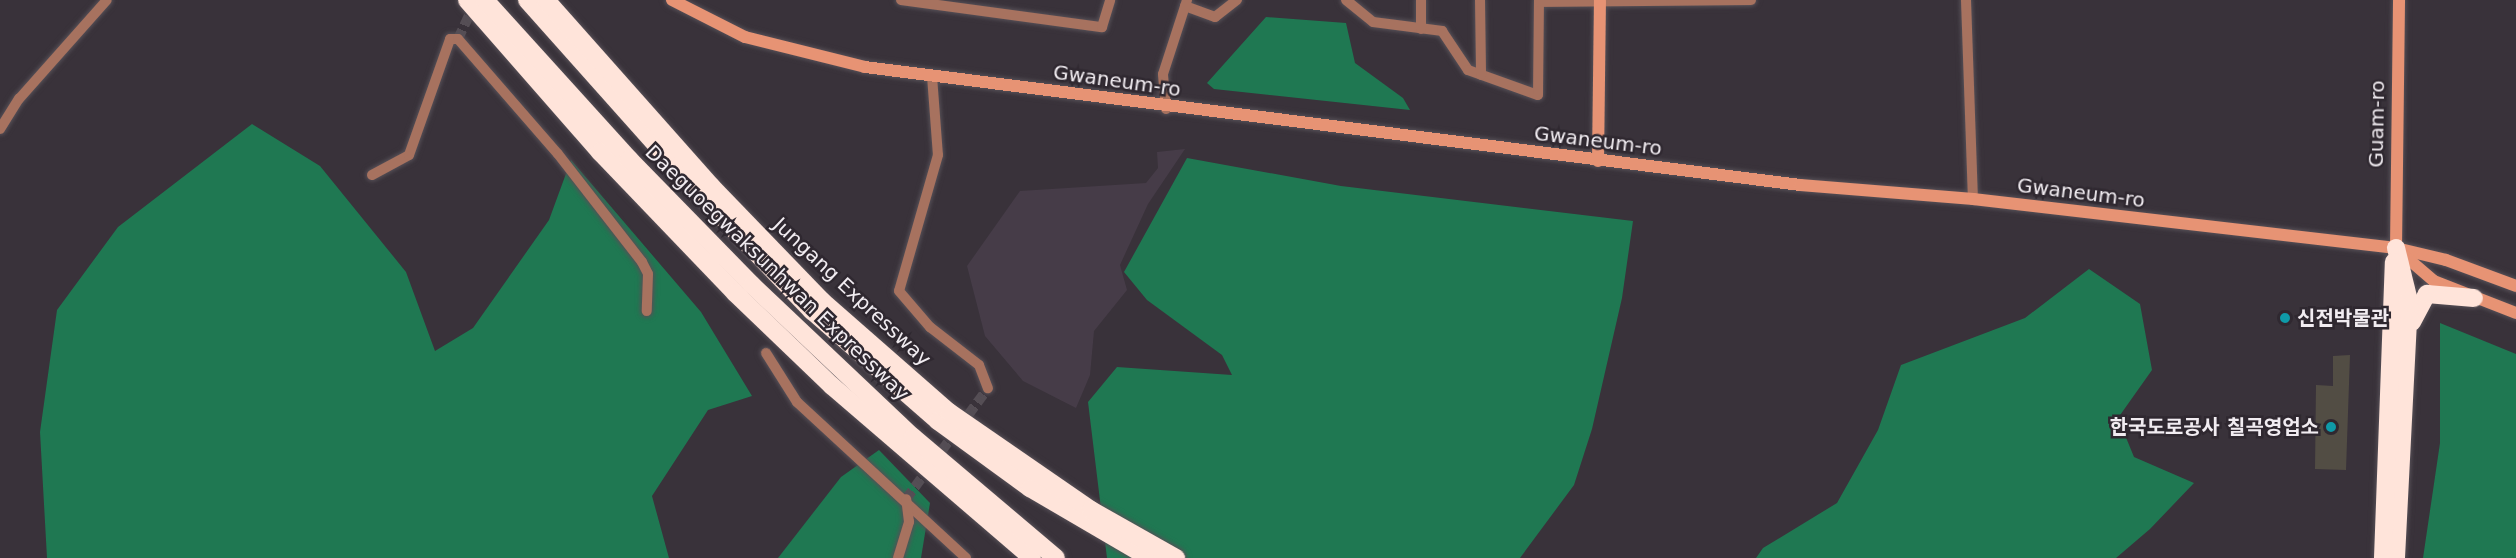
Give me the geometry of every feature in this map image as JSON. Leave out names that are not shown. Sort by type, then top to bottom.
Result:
[{"type":"highway","name":"Daeguoegwaksunhwan Expressway","points":[[466,0],[600,153],[751,309],[832,386],[1032,558]]},
{"type":"highway","name":"Daeguoegwaksunhwan Expressway","points":[[484,0],[629,159],[752,285],[913,437],[1056,558]]},
{"type":"highway","name":"Jungang Expressway","points":[[528,0],[700,194],[812,311],[956,434],[1030,488],[1150,558]]},
{"type":"highway","name":"Jungang Expressway","points":[[546,0],[711,186],[822,301],[958,418],[1091,510],[1176,558]]},
{"type":"highway","points":[[2396,248],[2409,301],[2396,558]]},
{"type":"highway","points":[[2383,558],[2396,248]]},
{"type":"highway","points":[[2408,344],[2414,312],[2427,294],[2474,298]]},
{"type":"main road","name":"Gwaneum-ro","points":[[672,0],[745,37],[865,67],[1166,109],[1800,185],[1973,199],[2396,248],[2446,260],[2516,286]]},
{"type":"main road","name":"Guam-ro","points":[[2396,248],[2399,0]]},
{"type":"main road","points":[[1598,161],[1600,1]]},
{"type":"main road","points":[[2396,248],[2434,281],[2516,313]]},
{"type":"street","points":[[0,129],[79,27],[107,0]]},
{"type":"street","points":[[901,0],[1102,27],[1110,0]]},
{"type":"street","points":[[1166,109],[1163,74],[1186,3],[1215,17],[1237,0]]},
{"type":"street","points":[[1346,0],[1373,22],[1442,31],[1456,58],[1468,70],[1538,95],[1539,1],[1751,0]]},
{"type":"street","points":[[1421,0],[1421,29]]},
{"type":"street","points":[[1480,0],[1480,75]]},
{"type":"street","points":[[1966,0],[1973,199]]},
{"type":"street","points":[[372,175],[409,155],[450,39],[458,39],[558,154],[642,262],[648,274],[647,312]]},
{"type":"street","points":[[932,76],[938,155],[899,291],[930,327],[979,365],[988,388]]},
{"type":"street","points":[[766,353],[797,402],[906,499],[966,558]]},
{"type":"street","points":[[897,558],[909,522],[906,499]]},
{"type":"shaded area","points":[[1185,149],[1148,204],[1120,265],[1127,290],[1094,331],[1090,375],[1076,408],[1023,381],[985,336],[967,266],[1020,191],[1146,183],[1158,168],[1157,152]]},
{"type":"green space","points":[[1266,17],[1346,23],[1355,63],[1403,98],[1410,110],[1214,89],[1207,83]]},
{"type":"green space","points":[[252,124],[320,166],[406,272],[435,351],[473,328],[549,220],[571,160],[701,312],[752,396],[708,410],[652,496],[669,558],[47,558],[40,432],[57,310],[118,227]]},
{"type":"green space","points":[[1187,158],[1341,186],[1633,221],[1622,298],[1592,429],[1574,485],[1520,558],[1107,558],[1088,402],[1117,367],[1232,375],[1222,355],[1147,300],[1124,272]]},
{"type":"green space","points":[[2089,269],[2140,304],[2152,370],[2118,418],[2134,457],[2194,483],[2150,529],[2116,558],[1756,558],[1763,548],[1837,503],[1878,430],[1901,365],[2025,318]]},
{"type":"green space","points":[[2440,323],[2516,354],[2516,558],[2423,558],[2440,443]]},
{"type":"green space","points":[[879,450],[930,503],[921,558],[778,558],[841,477]]},
{"type":"building","name":"한국도로공사 칠곡영업소","points":[[2350,355],[2346,470],[2315,469],[2316,385],[2333,386],[2333,356]]},
{"type":"tunnel","points":[[458,39],[474,4]]},
{"type":"tunnel","points":[[906,499],[988,388]]},
{"type":"place","name":"신전박물관","points":[[2285,318]]},
{"type":"place","name":"한국도로공사 칠곡영업소","points":[[2331,427]]}]
